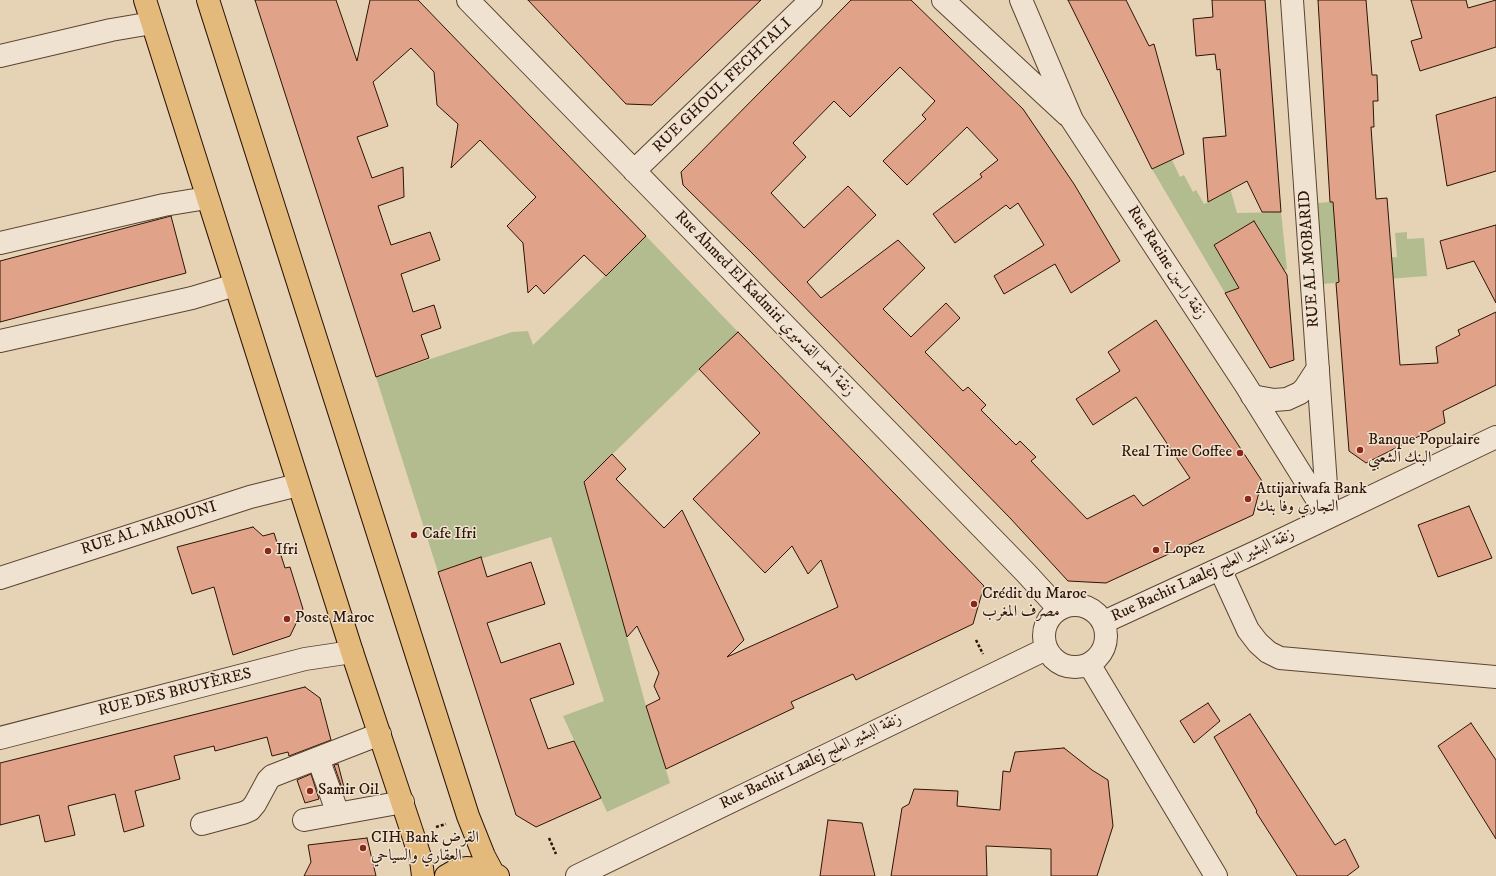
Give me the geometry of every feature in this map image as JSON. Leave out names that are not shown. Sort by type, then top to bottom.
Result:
[{"type":"main road","points":[[145,0],[298,485],[352,652],[403,802],[419,853],[423,876]]},
{"type":"main road","points":[[208,0],[468,816],[484,856],[496,874]]},
{"type":"main road","points":[[446,876],[452,872],[466,868],[480,869],[496,874]]},
{"type":"street","name":"Rue Ahmed El Kadmiri زنقة أحمد القدميري","points":[[468,0],[1059,609]]},
{"type":"street","name":"RUE GHOUL FECHTALI","points":[[634,171],[811,0]]},
{"type":"street","points":[[943,0],[1072,120]]},
{"type":"street","name":"Rue Racine زنقة راسين","points":[[1020,0],[1072,120],[1252,396],[1328,517]]},
{"type":"street","name":"RUE AL MOBARID","points":[[1292,0],[1328,517]]},
{"type":"street","points":[[0,56],[111,30],[152,23]]},
{"type":"street","points":[[0,243],[164,205],[208,198]]},
{"type":"street","points":[[0,341],[192,298],[235,285]]},
{"type":"street","points":[[1252,396],[1274,400],[1287,399],[1300,393],[1305,388],[1318,368]]},
{"type":"street","name":"Rue Bachir Laalej زنقة البشير العلج","points":[[1104,622],[1496,437]]},
{"type":"street","name":"RUE AL MAROUNI","points":[[0,578],[250,497],[298,485]]},
{"type":"street","points":[[1220,568],[1248,630],[1258,643],[1268,652],[1280,658],[1496,677]]},
{"type":"street","points":[[1069,605],[1079,605],[1089,608],[1098,614],[1104,622],[1106,637],[1103,651],[1089,664],[1080,668],[1062,664],[1054,659],[1046,649],[1044,633],[1046,624],[1052,615],[1059,609],[1069,605]]},
{"type":"street","name":"Rue Bachir Laalej زنقة البشير العلج","points":[[577,876],[1046,649]]},
{"type":"street","name":"RUE DES BRUYÈRES","points":[[0,738],[305,659],[352,652]]},
{"type":"street","points":[[1089,664],[1216,876]]},
{"type":"street","points":[[202,824],[250,810],[272,776],[380,734]]},
{"type":"street","points":[[318,758],[338,814]]},
{"type":"street","points":[[304,820],[403,802]]},
{"type":"path","points":[[997,598],[1004,593]]},
{"type":"path","points":[[976,640],[984,657]]},
{"type":"path","points":[[432,828],[447,823]]},
{"type":"path","points":[[549,838],[556,854]]},
{"type":"green space","points":[[1216,138],[1237,213],[1281,212],[1287,269],[1225,293],[1152,169],[1172,160],[1180,177],[1184,175],[1193,192],[1196,190],[1204,204],[1221,196],[1215,185],[1210,160],[1203,145]],"holes":[[[1254,221],[1269,245],[1265,247],[1214,245]]]},
{"type":"green space","points":[[1368,199],[1338,261],[1397,257],[1395,233],[1407,232],[1407,239],[1424,238],[1427,276],[1322,284],[1317,203]]},
{"type":"green space","points":[[646,236],[738,332],[584,482],[646,706],[670,783],[607,812],[563,716],[604,701],[551,537],[438,572],[376,377],[512,332],[528,331],[533,345]]},
{"type":"building","points":[[255,0],[336,0],[357,61],[370,0],[418,0],[646,236],[606,276],[584,255],[544,294],[536,285],[528,293],[523,243],[507,226],[536,197],[480,140],[451,168],[458,124],[437,105],[434,72],[411,48],[373,82],[388,126],[357,137],[372,178],[403,167],[404,197],[378,206],[391,245],[430,232],[440,260],[401,274],[413,312],[434,305],[441,328],[421,335],[429,358],[376,377]]},
{"type":"building","points":[[528,0],[761,0],[652,105],[626,104]]},
{"type":"building","points":[[851,0],[911,0],[1023,109],[1074,184],[1120,261],[1071,293],[1055,264],[1004,294],[994,276],[1044,245],[1018,203],[1010,209],[1006,205],[955,243],[933,214],[982,177],[980,174],[998,160],[967,127],[907,185],[883,161],[926,119],[922,115],[935,101],[900,67],[850,117],[834,101],[793,143],[806,157],[771,193],[804,228],[848,186],[876,215],[807,282],[821,298],[898,240],[925,268],[883,309],[911,337],[946,303],[960,318],[925,352],[963,391],[968,387],[986,405],[981,410],[1016,445],[1020,441],[1036,457],[1031,461],[1087,519],[1134,495],[1143,506],[1190,478],[1136,397],[1093,425],[1076,399],[1120,371],[1108,352],[1156,320],[1262,481],[1253,515],[1106,583],[1068,581],[1010,518],[751,252],[683,185],[681,172]]},
{"type":"building","points":[[1068,0],[1126,0],[1149,46],[1154,44],[1184,154],[1152,169]]},
{"type":"building","points":[[1212,0],[1265,0],[1281,212],[1262,212],[1247,181],[1208,202],[1203,138],[1226,136],[1220,69],[1217,70],[1215,54],[1196,56],[1193,19],[1213,17]]},
{"type":"building","points":[[1318,0],[1366,0],[1372,75],[1377,75],[1378,101],[1373,101],[1374,127],[1371,127],[1376,199],[1387,198],[1400,365],[1438,363],[1436,347],[1460,335],[1458,330],[1496,312],[1496,385],[1443,411],[1445,423],[1366,463],[1349,451],[1336,283],[1339,282],[1333,202],[1330,202]]},
{"type":"building","points":[[1411,0],[1466,0],[1468,8],[1496,0],[1496,47],[1420,71],[1411,41],[1422,38]]},
{"type":"building","points":[[1496,97],[1496,171],[1447,186],[1436,115]]},
{"type":"building","points":[[171,216],[186,273],[0,322],[0,261]]},
{"type":"building","points":[[1254,221],[1287,275],[1294,360],[1270,368],[1225,293],[1239,288],[1214,245]]},
{"type":"building","points":[[1496,225],[1496,303],[1474,261],[1447,269],[1440,241]]},
{"type":"building","points":[[738,332],[984,586],[973,624],[856,680],[853,674],[791,702],[794,708],[666,769],[646,706],[660,699],[654,686],[659,673],[637,626],[627,637],[584,482],[612,454],[626,469],[616,479],[664,528],[682,510],[744,640],[727,657],[838,607],[821,560],[808,574],[792,546],[765,573],[693,499],[760,433],[699,369]]},
{"type":"building","points":[[1469,506],[1492,558],[1438,577],[1418,525]]},
{"type":"building","points":[[253,527],[263,536],[274,533],[285,568],[290,567],[303,609],[290,636],[233,655],[214,587],[192,594],[177,547]]},
{"type":"building","points":[[481,557],[487,577],[531,562],[545,604],[487,623],[501,663],[560,643],[574,684],[530,699],[548,749],[574,741],[601,798],[536,827],[516,815],[438,572]]},
{"type":"building","points":[[305,687],[320,698],[331,740],[289,756],[288,752],[272,756],[267,737],[215,751],[214,746],[174,756],[180,779],[135,791],[144,826],[124,832],[115,794],[68,806],[75,835],[45,842],[39,815],[0,825],[0,763]]},
{"type":"building","points":[[1208,703],[1220,721],[1194,743],[1180,721]]},
{"type":"building","points":[[1250,714],[1335,845],[1345,839],[1359,867],[1347,876],[1297,876],[1256,812],[1257,811],[1214,737]]},
{"type":"building","points":[[1471,723],[1496,760],[1496,839],[1438,746]]},
{"type":"building","points":[[1064,748],[1092,770],[1108,780],[1113,826],[1097,876],[1051,876],[1051,849],[986,846],[987,876],[891,876],[902,808],[909,804],[914,789],[958,791],[957,806],[1000,810],[1003,771],[1010,772],[1015,752]]},
{"type":"building","points":[[338,764],[345,791],[343,791],[334,765]]},
{"type":"building","points":[[311,774],[319,799],[305,803],[297,780]]},
{"type":"building","points":[[828,820],[862,823],[875,876],[820,876]]},
{"type":"building","points":[[367,838],[376,876],[304,876],[311,862],[308,845]]},
{"type":"place","name":"Banque Populaire البنك الشعبي","points":[[1360,450]]},
{"type":"place","name":"Real Time Coffee","points":[[1240,453]]},
{"type":"place","name":"Attijariwafa Bank التجاري وفا بنك","points":[[1248,499]]},
{"type":"place","name":"Cafe Ifri","points":[[414,535]]},
{"type":"place","name":"Lopez","points":[[1156,550]]},
{"type":"place","name":"Ifri","points":[[268,551]]},
{"type":"place","name":"Crédit du Maroc مصرف المغرب","points":[[974,604]]},
{"type":"place","name":"Poste Maroc","points":[[287,619]]},
{"type":"place","name":"Samir Oil","points":[[310,791]]},
{"type":"place","name":"CIH Bank القرض العقاري والسياحي","points":[[363,848]]}]
